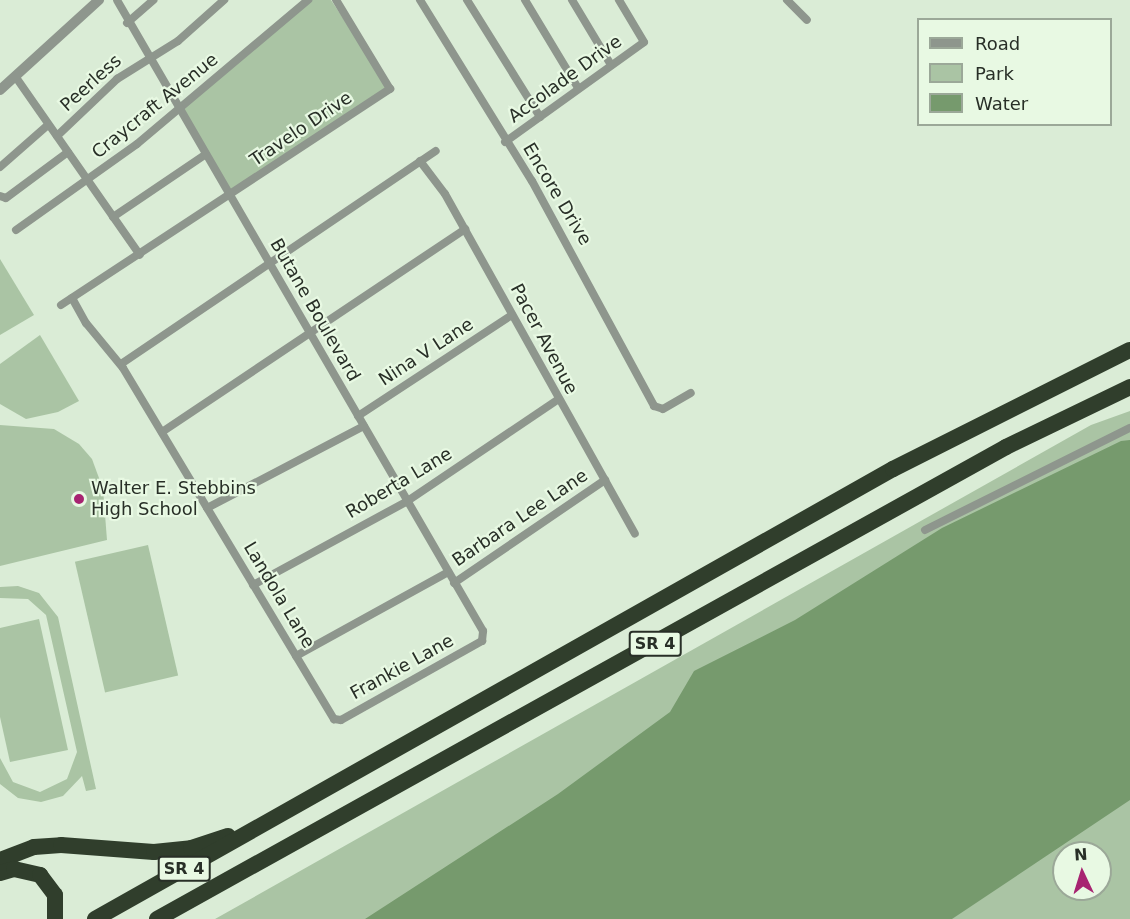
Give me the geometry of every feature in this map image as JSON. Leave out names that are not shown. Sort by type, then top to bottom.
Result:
[{"type":"highway","name":"SR 4","points":[[95,919],[893,470],[1130,350]]},
{"type":"highway","name":"SR 4","points":[[157,919],[1006,447],[1130,387]]},
{"type":"highway","points":[[0,860],[34,847],[61,845],[154,852],[191,848],[273,819]]},
{"type":"highway","points":[[0,873],[14,869],[40,875],[55,895],[55,919]]},
{"type":"highway","points":[[164,919],[183,905]]},
{"type":"street","points":[[0,90],[99,0]]},
{"type":"street","name":"Butane Boulevard","points":[[117,0],[127,23],[149,56],[358,416],[448,572],[483,638]]},
{"type":"street","points":[[127,23],[153,0]]},
{"type":"street","points":[[149,56],[178,41],[224,0]]},
{"type":"street","name":"Craycraft Avenue","points":[[16,230],[87,180],[179,109],[308,0]]},
{"type":"street","name":"Travelo Drive","points":[[140,255],[390,89],[336,0]]},
{"type":"street","name":"Encore Drive","points":[[420,0],[505,142],[543,200],[580,266],[606,322],[658,409],[691,393]]},
{"type":"street","points":[[467,0],[540,117]]},
{"type":"street","points":[[525,0],[578,88]]},
{"type":"street","points":[[572,0],[611,65]]},
{"type":"street","name":"Accolade Drive","points":[[505,142],[644,42],[619,0]]},
{"type":"street","points":[[787,0],[807,20]]},
{"type":"street","name":"Peerless","points":[[57,136],[117,79],[149,56]]},
{"type":"street","points":[[15,76],[140,255],[61,305]]},
{"type":"street","points":[[0,167],[48,125]]},
{"type":"street","points":[[121,364],[436,151]]},
{"type":"street","points":[[0,196],[6,198],[68,152]]},
{"type":"street","points":[[113,217],[206,154]]},
{"type":"street","name":"Pacer Avenue","points":[[420,161],[430,170],[465,229],[557,400],[635,534]]},
{"type":"street","points":[[162,432],[465,229]]},
{"type":"street","name":"Landola Lane","points":[[72,298],[90,329],[121,364],[334,719]]},
{"type":"street","name":"Nina V Lane","points":[[358,416],[512,315]]},
{"type":"street","name":"Roberta Lane","points":[[253,585],[406,502],[557,400]]},
{"type":"street","points":[[207,508],[363,426]]},
{"type":"street","points":[[925,530],[1130,428]]},
{"type":"street","name":"Barbara Lee Lane","points":[[454,583],[605,480]]},
{"type":"street","name":"Barbara Lee Lane","points":[[296,656],[448,572]]},
{"type":"street","name":"Frankie Lane","points":[[334,719],[351,714],[479,644],[483,638]]},
{"type":"green space","points":[[309,0],[331,0],[390,89],[230,195],[179,109]]},
{"type":"green space","points":[[0,259],[34,315],[0,335]]},
{"type":"green space","points":[[40,335],[79,401],[58,412],[26,419],[0,404],[0,364]]},
{"type":"green space","points":[[1130,411],[1130,919],[215,919],[1091,425]]},
{"type":"green space","points":[[0,425],[54,429],[79,444],[92,459],[103,489],[107,540],[0,566]]},
{"type":"green space","points":[[148,545],[178,676],[105,692],[75,562]]},
{"type":"green space","points":[[18,586],[39,593],[58,617],[96,789],[86,791],[82,776],[63,796],[41,802],[18,798],[0,784],[0,758],[13,782],[40,792],[67,779],[77,752],[46,615],[28,599],[0,598],[0,587]]},
{"type":"green space","points":[[39,619],[68,750],[10,762],[0,717],[0,628]]},
{"type":"water","points":[[1130,440],[1130,800],[1069,841],[1052,841],[1052,852],[952,919],[365,919],[558,794],[670,712],[694,671],[795,620],[942,528],[1121,441]]},
{"type":"place","name":"Walter E. Stebbins High School","points":[[79,499]]}]
